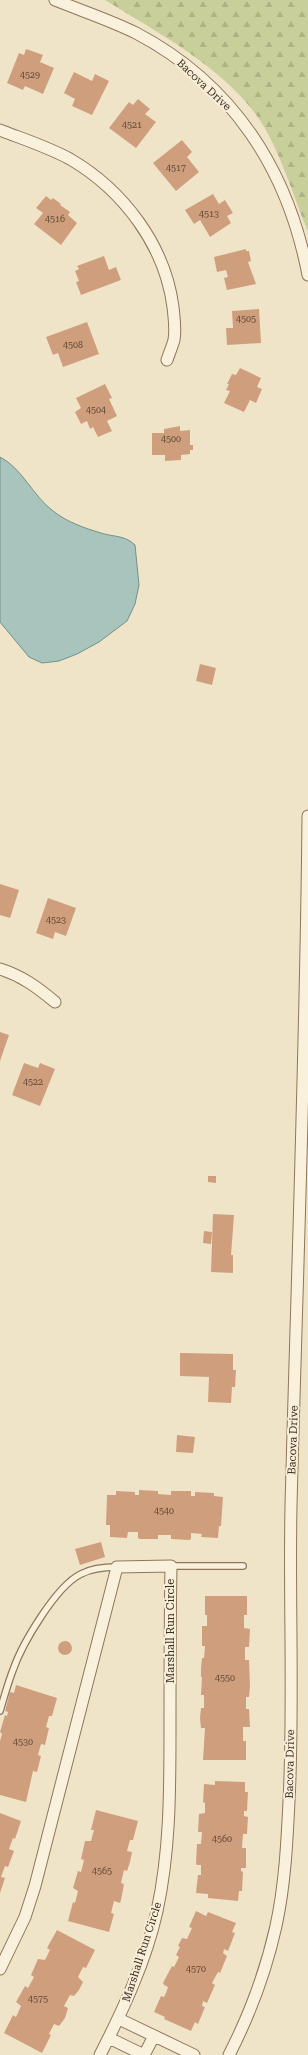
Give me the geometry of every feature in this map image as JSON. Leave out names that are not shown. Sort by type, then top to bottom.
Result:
[{"type":"street","name":"Bacova Drive","points":[[54,0],[137,34],[172,55],[223,99],[260,146],[281,184],[292,209],[302,244],[308,275]]},
{"type":"street","points":[[0,130],[70,159],[100,180],[115,193],[132,212],[147,233],[160,260],[170,292],[174,318],[174,339],[167,360]]},
{"type":"street","name":"Bacova Drive","points":[[229,2055],[244,2025],[263,1974],[276,1924],[286,1854],[291,1766],[291,1509],[305,1042],[308,816]]},
{"type":"street","points":[[0,969],[20,975],[55,1002]]},
{"type":"street","name":"Marshall Run Circle","points":[[100,2055],[119,2019],[142,1959],[156,1913],[166,1851],[170,1783],[171,1566],[117,1567]]},
{"type":"street","points":[[2,1962],[25,1917],[36,1886],[117,1567]]},
{"type":"street","points":[[119,2019],[194,2055]]},
{"type":"street","points":[[109,2038],[144,2055],[154,2036]]},
{"type":"lane","points":[[171,1566],[243,1566]]},
{"type":"lane","points":[[0,1711],[13,1669],[43,1614],[54,1598],[68,1582],[81,1574],[95,1569],[117,1567]]},
{"type":"green space","points":[[105,0],[308,0],[308,232],[274,146],[254,112],[218,74],[173,42]]},
{"type":"water","points":[[0,457],[15,468],[39,498],[58,515],[82,527],[127,539],[135,545],[139,585],[135,604],[127,621],[99,642],[77,654],[59,661],[42,663],[29,657],[0,622]]},
{"type":"building","points":[[26,49],[43,55],[40,62],[54,68],[43,94],[25,86],[23,90],[7,83],[19,53],[24,55]]},
{"type":"building","points":[[74,72],[92,81],[95,74],[109,81],[92,115],[72,106],[75,99],[64,93]]},
{"type":"building","points":[[138,99],[150,109],[145,114],[156,122],[136,148],[109,128],[129,102],[133,105]]},
{"type":"building","points":[[182,140],[192,152],[187,157],[199,172],[176,191],[153,163]]},
{"type":"building","points":[[213,194],[219,204],[225,200],[233,213],[227,216],[231,223],[210,237],[200,220],[194,224],[185,210]]},
{"type":"building","points":[[46,196],[51,200],[53,198],[61,204],[60,205],[70,212],[68,215],[77,223],[61,245],[34,224],[43,213],[36,208]]},
{"type":"building","points":[[246,249],[246,251],[249,251],[251,261],[248,262],[256,284],[227,290],[224,278],[228,277],[226,270],[217,272],[214,257]]},
{"type":"building","points":[[104,256],[109,270],[116,267],[121,280],[81,295],[76,282],[79,281],[75,271],[79,269],[77,266]]},
{"type":"building","points":[[259,309],[261,343],[227,345],[226,328],[233,328],[232,311]]},
{"type":"building","points":[[87,322],[99,354],[63,367],[58,353],[53,355],[46,337]]},
{"type":"building","points":[[240,368],[261,378],[257,387],[262,389],[256,403],[250,400],[244,412],[224,403],[230,391],[226,390],[229,384],[227,384],[232,374],[236,375]]},
{"type":"building","points":[[105,384],[112,398],[109,399],[117,416],[107,421],[112,431],[98,437],[93,427],[90,429],[87,421],[81,424],[75,412],[81,408],[76,398]]},
{"type":"building","points":[[180,426],[180,431],[190,430],[190,445],[193,445],[193,450],[190,450],[190,454],[181,455],[181,460],[165,461],[165,455],[152,455],[152,433],[164,433],[164,429]]},
{"type":"building","points":[[200,664],[216,668],[212,685],[196,681]]},
{"type":"building","points":[[0,884],[19,890],[10,918],[0,915]]},
{"type":"building","points":[[48,898],[76,908],[66,936],[55,932],[53,939],[36,933]]},
{"type":"building","points":[[0,1032],[9,1035],[0,1061]]},
{"type":"building","points":[[24,1063],[38,1068],[40,1063],[55,1069],[40,1106],[12,1095]]},
{"type":"building","points":[[208,1176],[216,1176],[216,1183],[208,1182]]},
{"type":"building","points":[[213,1214],[234,1215],[231,1255],[233,1255],[233,1273],[211,1272]]},
{"type":"building","points":[[204,1231],[212,1232],[211,1244],[203,1243]]},
{"type":"building","points":[[180,1353],[233,1354],[233,1370],[236,1370],[235,1387],[232,1387],[231,1403],[208,1402],[209,1377],[180,1376]]},
{"type":"building","points":[[177,1435],[195,1437],[193,1453],[176,1452]]},
{"type":"building","points":[[139,1490],[158,1491],[158,1494],[171,1495],[171,1491],[191,1491],[191,1496],[195,1496],[195,1492],[214,1493],[214,1496],[223,1497],[221,1526],[219,1526],[218,1538],[201,1537],[202,1534],[191,1533],[191,1539],[189,1540],[171,1539],[171,1535],[158,1535],[158,1539],[140,1539],[138,1538],[138,1532],[128,1532],[127,1538],[110,1537],[110,1525],[106,1525],[107,1495],[116,1495],[116,1491],[135,1492],[135,1495],[139,1495]]},
{"type":"building","points":[[101,1542],[105,1557],[80,1565],[75,1549]]},
{"type":"building","points":[[205,1596],[247,1596],[247,1615],[244,1615],[244,1628],[250,1629],[249,1647],[245,1647],[245,1660],[249,1660],[250,1686],[249,1697],[246,1697],[246,1709],[249,1709],[250,1727],[243,1727],[243,1741],[246,1741],[246,1760],[203,1760],[205,1728],[201,1728],[200,1718],[201,1708],[204,1708],[204,1695],[201,1695],[201,1668],[205,1646],[202,1646],[202,1626],[207,1626],[207,1615],[205,1615]]},
{"type":"building","points":[[62,1641],[68,1641],[72,1645],[72,1651],[68,1655],[62,1655],[58,1651],[58,1645]]},
{"type":"building","points":[[16,1685],[57,1698],[52,1716],[49,1716],[46,1727],[49,1728],[45,1745],[41,1744],[38,1755],[41,1756],[37,1772],[33,1771],[26,1802],[0,1795],[0,1741],[2,1734],[0,1732],[5,1715],[7,1716],[8,1712],[5,1711],[10,1692],[14,1693]]},
{"type":"building","points":[[215,1781],[245,1782],[245,1792],[248,1792],[247,1811],[244,1811],[244,1816],[248,1817],[247,1834],[243,1834],[242,1848],[246,1848],[246,1868],[241,1868],[241,1871],[243,1872],[242,1891],[239,1891],[238,1901],[208,1898],[208,1894],[196,1893],[198,1875],[201,1875],[201,1865],[197,1865],[196,1863],[197,1844],[201,1844],[202,1832],[198,1832],[199,1814],[205,1813],[205,1803],[203,1802],[204,1784],[215,1785]]},
{"type":"building","points":[[96,1810],[138,1821],[133,1840],[130,1840],[127,1851],[132,1852],[127,1871],[124,1870],[121,1883],[124,1884],[121,1900],[120,1903],[114,1901],[111,1913],[114,1914],[109,1932],[68,1921],[73,1902],[75,1903],[78,1891],[73,1888],[78,1871],[81,1872],[84,1860],[81,1859],[85,1841],[91,1841],[94,1830],[91,1830]]},
{"type":"building","points":[[0,1813],[21,1821],[15,1839],[13,1838],[9,1849],[14,1851],[8,1867],[5,1866],[1,1877],[5,1878],[0,1893]]},
{"type":"building","points":[[196,1911],[206,1916],[208,1912],[236,1923],[232,1932],[235,1933],[228,1951],[224,1949],[223,1953],[227,1956],[220,1973],[218,1972],[212,1983],[215,1985],[207,2003],[203,2001],[202,2006],[205,2007],[198,2024],[195,2022],[191,2031],[164,2019],[165,2017],[154,2012],[161,1996],[164,1997],[166,1993],[168,1987],[163,1983],[172,1966],[174,1967],[179,1957],[176,1955],[180,1947],[178,1946],[182,1938],[187,1939],[192,1928],[189,1927]]},
{"type":"building","points":[[57,1930],[95,1950],[86,1968],[83,1967],[78,1977],[83,1982],[79,1990],[74,1996],[70,1995],[64,2006],[68,2008],[65,2018],[59,2026],[54,2024],[49,2034],[51,2035],[42,2053],[4,2033],[13,2015],[16,2017],[21,2006],[16,2002],[25,1986],[28,1988],[34,1977],[31,1975],[38,1959],[45,1960],[50,1950],[47,1948]]}]
